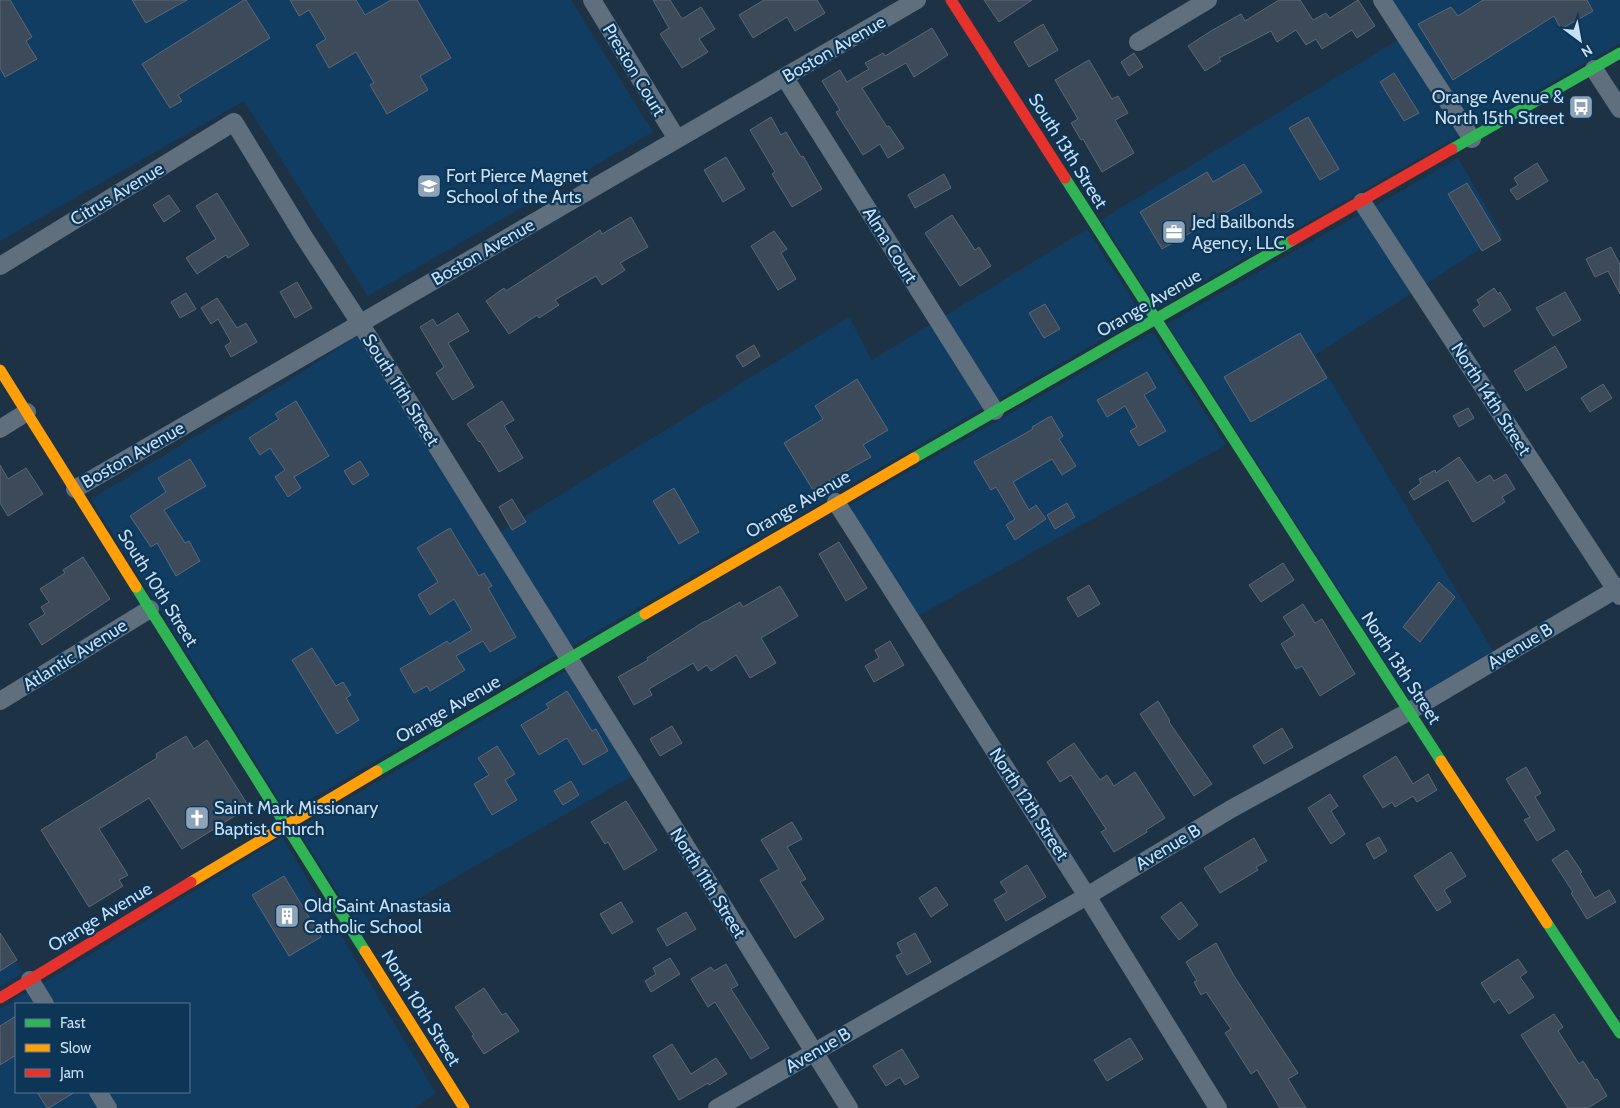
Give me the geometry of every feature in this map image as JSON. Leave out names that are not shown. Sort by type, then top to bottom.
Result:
[{"type":"street","name":"Preston Court","points":[[592,0],[677,139]]},
{"type":"street","name":"Boston Avenue","points":[[75,489],[917,0]]},
{"type":"street","name":"South 13th Street","points":[[951,0],[1155,320]]},
{"type":"street","points":[[1138,42],[1208,0]]},
{"type":"street","points":[[1382,0],[1472,139]]},
{"type":"street","name":"Orange Avenue","points":[[0,998],[285,825],[836,502],[1620,54]]},
{"type":"street","points":[[1594,69],[1620,108]]},
{"type":"street","name":"Alma Court","points":[[784,78],[995,411]]},
{"type":"street","name":"Citrus Avenue","points":[[0,266],[234,122]]},
{"type":"street","name":"South 11th Street","points":[[234,122],[568,659]]},
{"type":"street","name":"North 14th Street","points":[[1362,202],[1619,591]]},
{"type":"street","name":"North 13th Street","points":[[1155,320],[1408,712],[1620,1033]]},
{"type":"street","name":"South 10th Street","points":[[0,370],[285,825]]},
{"type":"street","points":[[0,429],[27,412]]},
{"type":"street","name":"North 12th Street","points":[[836,502],[1087,896],[1218,1108]]},
{"type":"street","name":"Avenue B","points":[[717,1108],[1087,896],[1231,809],[1408,712],[1619,591]]},
{"type":"street","name":"Atlantic Avenue","points":[[0,702],[150,609]]},
{"type":"street","name":"North 11th Street","points":[[568,659],[849,1108]]},
{"type":"street","name":"North 10th Street","points":[[285,825],[464,1108]]},
{"type":"street","points":[[30,980],[44,1003]]},
{"type":"street","points":[[99,1093],[108,1108]]},
{"type":"shaded area","name":"Fort Pierce Magnet School of the Arts","points":[[0,0],[571,0],[653,132],[368,296],[244,101],[0,241]]},
{"type":"shaded area","points":[[1392,0],[1620,0],[1620,43],[1474,127]]},
{"type":"shaded area","points":[[1398,40],[1460,135],[1157,308],[1101,220]]},
{"type":"shaded area","points":[[1458,158],[1502,235],[1426,284],[1375,206]]},
{"type":"shaded area","points":[[1360,214],[1412,293],[1315,355],[1493,651],[1410,700],[1167,324]]},
{"type":"shaded area","points":[[1087,229],[1143,316],[998,399],[945,316]]},
{"type":"shaded area","points":[[849,317],[872,360],[931,324],[983,408],[570,647],[500,532]]},
{"type":"shaded area","points":[[1153,332],[1226,445],[918,616],[848,506]]},
{"type":"shaded area","points":[[358,335],[556,655],[287,813],[91,499],[293,378]]},
{"type":"shaded area","points":[[566,671],[632,776],[362,931],[297,829]]},
{"type":"shaded area","points":[[282,837],[436,1093],[414,1108],[118,1108],[109,1093],[190,1093],[190,1003],[53,1003],[42,984]]},
{"type":"shaded area","points":[[0,934],[23,973],[0,987]]},
{"type":"shaded area","points":[[27,992],[34,1003],[15,1003],[15,1093],[89,1093],[98,1108],[0,1108],[0,1009]]},
{"type":"building","points":[[0,0],[10,0],[32,37],[26,41],[37,59],[5,77],[0,68]]},
{"type":"building","points":[[132,0],[187,0],[146,23]]},
{"type":"building","points":[[246,0],[270,38],[178,95],[182,101],[170,108],[142,64]]},
{"type":"building","points":[[290,0],[356,0],[365,15],[391,0],[417,0],[451,58],[420,76],[428,90],[387,114],[370,85],[374,83],[356,52],[329,68],[316,45],[326,39],[309,10],[299,16]]},
{"type":"building","points":[[653,0],[670,0],[682,19],[701,7],[715,29],[699,39],[708,52],[682,68],[660,34],[669,28]]},
{"type":"building","points":[[764,0],[817,0],[825,13],[795,31],[787,17],[753,38],[739,15]]},
{"type":"building","points":[[984,0],[1032,0],[999,22]]},
{"type":"building","points":[[1279,0],[1300,0],[1313,20],[1326,13],[1330,18],[1358,0],[1375,26],[1357,38],[1352,30],[1322,49],[1316,39],[1306,45],[1296,30],[1277,42],[1271,31],[1219,58],[1221,61],[1205,71],[1188,46],[1241,14],[1245,21]]},
{"type":"building","points":[[1483,0],[1587,0],[1593,11],[1561,29],[1554,16],[1453,80],[1418,24],[1451,7],[1458,16]]},
{"type":"building","points":[[1043,24],[1058,50],[1029,67],[1014,42]]},
{"type":"building","points":[[932,28],[948,55],[914,77],[906,63],[862,88],[887,127],[889,126],[904,148],[888,158],[880,144],[863,155],[836,112],[840,110],[822,81],[840,70],[847,82],[869,69],[865,63],[883,53],[885,56]]},
{"type":"building","points":[[1134,53],[1143,67],[1129,76],[1121,62]]},
{"type":"building","points":[[1089,60],[1112,99],[1118,96],[1128,113],[1115,120],[1134,153],[1102,172],[1083,139],[1081,140],[1071,123],[1078,119],[1055,80]]},
{"type":"building","points":[[1394,73],[1419,113],[1404,121],[1380,82]]},
{"type":"building","points":[[771,117],[781,135],[786,132],[801,157],[803,156],[822,189],[792,207],[772,174],[775,172],[750,130]]},
{"type":"building","points":[[1308,117],[1339,169],[1320,180],[1289,128]]},
{"type":"building","points":[[726,157],[745,189],[723,202],[704,170]]},
{"type":"building","points":[[1537,163],[1548,181],[1517,200],[1510,190],[1518,185],[1514,178]]},
{"type":"building","points":[[1244,164],[1262,192],[1162,249],[1140,212],[1207,172],[1213,182]]},
{"type":"building","points":[[944,174],[951,188],[915,208],[908,195]]},
{"type":"building","points":[[1467,183],[1501,240],[1482,251],[1448,194]]},
{"type":"building","points":[[217,193],[249,245],[228,258],[226,255],[197,274],[186,258],[216,239],[196,206]]},
{"type":"building","points":[[169,195],[180,211],[164,222],[153,205]]},
{"type":"building","points":[[952,215],[975,250],[979,247],[991,266],[960,286],[925,233]]},
{"type":"building","points":[[631,217],[648,247],[620,263],[625,270],[602,285],[596,276],[555,300],[559,305],[539,318],[537,315],[509,334],[486,301],[504,288],[506,291],[600,230],[602,234]]},
{"type":"building","points":[[774,231],[787,249],[781,253],[796,279],[778,290],[751,246]]},
{"type":"building","points":[[1611,247],[1620,265],[1620,294],[1608,271],[1595,277],[1586,259]]},
{"type":"building","points":[[297,282],[312,308],[295,318],[280,292]]},
{"type":"building","points":[[1494,288],[1498,294],[1500,292],[1511,310],[1484,327],[1473,310],[1480,305],[1477,300]]},
{"type":"building","points":[[1565,292],[1581,320],[1553,336],[1536,308]]},
{"type":"building","points":[[186,293],[196,309],[180,318],[171,302]]},
{"type":"building","points":[[217,298],[237,328],[246,323],[257,342],[231,357],[225,346],[231,342],[218,319],[211,324],[201,308]]},
{"type":"building","points":[[1045,304],[1060,329],[1044,338],[1029,313]]},
{"type":"building","points":[[458,313],[469,331],[448,343],[474,387],[453,400],[436,373],[444,367],[420,327],[433,319],[437,326]]},
{"type":"building","points":[[1300,333],[1327,378],[1251,422],[1224,377]]},
{"type":"building","points":[[754,345],[760,356],[743,367],[736,356]]},
{"type":"building","points":[[1555,346],[1567,367],[1526,391],[1514,371]]},
{"type":"building","points":[[1147,372],[1156,388],[1144,395],[1166,431],[1139,446],[1130,431],[1137,427],[1125,406],[1107,417],[1097,400]]},
{"type":"building","points":[[857,379],[888,430],[863,445],[871,457],[813,490],[784,443],[823,419],[815,406]]},
{"type":"building","points":[[1603,384],[1612,398],[1590,412],[1581,398]]},
{"type":"building","points":[[296,401],[329,456],[294,477],[301,488],[288,497],[275,477],[285,470],[270,448],[260,455],[249,438],[279,419],[275,414]]},
{"type":"building","points":[[502,401],[514,420],[504,426],[523,458],[499,472],[467,424]]},
{"type":"building","points":[[1468,408],[1474,418],[1459,427],[1453,416]]},
{"type":"building","points":[[1051,416],[1063,436],[1059,439],[1076,466],[1062,475],[1052,459],[1013,482],[1029,510],[1036,505],[1046,519],[1015,540],[1006,525],[1015,519],[996,487],[991,490],[974,462],[1033,429],[1032,427]]},
{"type":"building","points":[[1459,457],[1477,483],[1490,475],[1494,481],[1506,474],[1515,489],[1502,497],[1505,502],[1473,522],[1448,480],[1414,500],[1409,492],[1421,483],[1419,479],[1435,470],[1436,473]]},
{"type":"building","points":[[190,459],[206,486],[164,510],[185,543],[189,541],[200,561],[176,576],[157,543],[151,547],[130,516],[166,492],[158,478]]},
{"type":"building","points":[[360,461],[369,475],[353,485],[344,471]]},
{"type":"building","points":[[0,465],[8,479],[26,468],[43,494],[8,516],[0,503]]},
{"type":"building","points":[[674,488],[699,532],[679,544],[653,501]]},
{"type":"building","points":[[512,499],[526,522],[512,530],[499,507]]},
{"type":"building","points":[[1067,503],[1075,517],[1055,529],[1047,515]]},
{"type":"building","points":[[450,528],[479,576],[484,573],[492,586],[488,588],[516,637],[490,652],[483,641],[456,656],[465,670],[430,691],[427,686],[414,693],[400,669],[447,641],[449,644],[472,630],[454,599],[430,615],[418,595],[438,582],[417,548]]},
{"type":"building","points":[[839,542],[867,588],[846,601],[819,554]]},
{"type":"building","points":[[83,557],[110,599],[42,645],[29,624],[45,614],[41,607],[49,602],[40,589],[65,573],[63,570]]},
{"type":"building","points":[[1283,563],[1294,580],[1261,602],[1249,585]]},
{"type":"building","points":[[1439,582],[1455,597],[1420,642],[1403,627]]},
{"type":"building","points":[[1089,585],[1100,604],[1078,617],[1067,598]]},
{"type":"building","points":[[780,586],[798,616],[761,638],[776,663],[750,678],[736,655],[711,671],[707,665],[698,671],[693,663],[649,689],[652,695],[634,705],[618,677],[648,660],[647,658],[705,621],[740,602],[743,607]]},
{"type":"building","points":[[1303,604],[1315,623],[1322,619],[1355,674],[1320,696],[1302,666],[1296,669],[1281,644],[1295,635],[1283,617]]},
{"type":"building","points":[[890,641],[904,665],[874,682],[865,666],[879,658],[875,650]]},
{"type":"building","points":[[312,648],[336,686],[343,682],[351,695],[346,698],[359,720],[337,734],[292,660]]},
{"type":"building","points":[[567,691],[592,731],[596,729],[608,751],[583,765],[567,738],[539,755],[521,725],[549,708],[546,704]]},
{"type":"building","points":[[1158,701],[1169,722],[1212,784],[1194,796],[1140,714]]},
{"type":"building","points":[[672,726],[682,743],[660,756],[650,739]]},
{"type":"building","points":[[1282,728],[1293,747],[1264,764],[1253,746]]},
{"type":"building","name":"Saint Mark Missionary Baptist Church","points":[[186,736],[194,749],[207,740],[249,807],[182,849],[149,798],[99,829],[128,875],[119,880],[123,886],[89,907],[41,830],[157,758],[156,754]]},
{"type":"building","points":[[1074,743],[1100,780],[1107,775],[1114,786],[1135,772],[1165,818],[1146,830],[1147,832],[1114,852],[1101,832],[1106,829],[1071,775],[1060,782],[1047,762]]},
{"type":"building","points":[[497,746],[515,774],[505,780],[517,800],[492,815],[474,784],[489,775],[478,758]]},
{"type":"building","points":[[1396,756],[1413,784],[1428,774],[1437,790],[1417,802],[1413,796],[1395,807],[1392,802],[1383,808],[1363,776]]},
{"type":"building","points":[[1526,767],[1541,793],[1535,797],[1555,830],[1537,841],[1524,820],[1530,817],[1506,779]]},
{"type":"building","points":[[571,781],[579,795],[563,805],[554,791]]},
{"type":"building","points":[[1330,794],[1338,806],[1331,811],[1345,834],[1331,844],[1308,808]]},
{"type":"building","points":[[626,801],[657,850],[624,870],[608,842],[605,844],[591,822]]},
{"type":"building","points":[[792,822],[802,839],[787,847],[806,879],[800,882],[824,919],[795,938],[760,880],[779,869],[761,840]]},
{"type":"building","points":[[1379,837],[1387,851],[1374,859],[1366,844]]},
{"type":"building","points":[[1254,838],[1267,861],[1256,867],[1258,870],[1220,893],[1204,868]]},
{"type":"building","points":[[1567,850],[1582,872],[1580,873],[1595,898],[1609,890],[1616,902],[1587,919],[1571,893],[1573,892],[1552,860]]},
{"type":"building","points":[[1451,852],[1466,876],[1444,890],[1451,902],[1437,911],[1414,876]]},
{"type":"building","points":[[1027,865],[1046,897],[1006,921],[994,900],[1007,892],[1000,882]]},
{"type":"building","name":"Old Saint Anastasia Catholic School","points":[[284,876],[321,937],[289,956],[252,895]]},
{"type":"building","points":[[936,887],[948,905],[931,917],[919,898]]},
{"type":"building","points":[[621,902],[633,922],[612,934],[600,914]]},
{"type":"building","points":[[1181,902],[1198,925],[1179,940],[1161,917]]},
{"type":"building","points":[[686,912],[696,929],[667,946],[657,929]]},
{"type":"building","points":[[0,933],[17,960],[0,971]]},
{"type":"building","points":[[915,933],[931,962],[907,975],[896,956],[902,953],[897,943]]},
{"type":"building","points":[[1216,943],[1234,976],[1298,1073],[1288,1079],[1306,1108],[1280,1108],[1257,1070],[1251,1074],[1225,1033],[1231,1029],[1206,992],[1201,995],[1194,982],[1197,981],[1186,962]]},
{"type":"building","points":[[670,958],[680,974],[651,992],[645,981],[656,974],[653,968]]},
{"type":"building","points":[[1518,959],[1527,972],[1520,977],[1534,997],[1509,1014],[1499,999],[1494,1003],[1481,983]]},
{"type":"building","points":[[726,964],[738,985],[731,989],[769,1048],[751,1059],[715,1002],[708,1007],[691,979],[711,967],[714,971]]},
{"type":"building","points":[[484,988],[502,1015],[506,1013],[519,1031],[484,1054],[455,1007]]},
{"type":"building","points":[[1554,1014],[1563,1027],[1558,1031],[1579,1064],[1583,1061],[1607,1096],[1588,1108],[1568,1108],[1521,1035]]},
{"type":"building","points":[[15,1017],[15,1056],[0,1065],[0,1026]]},
{"type":"building","points":[[1130,1038],[1143,1059],[1107,1081],[1094,1060]]},
{"type":"building","points":[[672,1044],[691,1074],[716,1058],[727,1074],[679,1100],[653,1056]]},
{"type":"building","points":[[902,1049],[919,1077],[905,1085],[900,1077],[886,1086],[873,1066]]},
{"type":"building","points":[[38,1093],[73,1093],[49,1108],[47,1108]]},
{"type":"traffic: fast","points":[[1452,149],[1620,53]]},
{"type":"traffic: fast","points":[[1065,178],[1441,761]]},
{"type":"traffic: fast","points":[[914,458],[1293,240]]},
{"type":"traffic: fast","points":[[136,587],[365,951]]},
{"type":"traffic: fast","points":[[377,771],[645,614]]},
{"type":"traffic: fast","points":[[1547,923],[1620,1033]]},
{"type":"traffic: slow","points":[[0,370],[136,587]]},
{"type":"traffic: slow","points":[[645,614],[914,458]]},
{"type":"traffic: slow","points":[[1441,761],[1547,923]]},
{"type":"traffic: slow","points":[[191,882],[377,771]]},
{"type":"traffic: slow","points":[[365,951],[464,1108]]},
{"type":"traffic: jam","points":[[951,0],[1065,178]]},
{"type":"traffic: jam","points":[[1293,240],[1452,149]]},
{"type":"traffic: jam","points":[[0,998],[191,882]]},
{"type":"place","name":"Orange Avenue & North 15th Street","points":[[1581,107]]},
{"type":"place","name":"Fort Pierce Magnet School of the Arts","points":[[429,186]]},
{"type":"place","name":"Jed Bailbonds Agency, LLC","points":[[1174,232]]},
{"type":"place","name":"Saint Mark Missionary Baptist Church","points":[[197,818]]},
{"type":"place","name":"Old Saint Anastasia Catholic School","points":[[287,916]]}]
